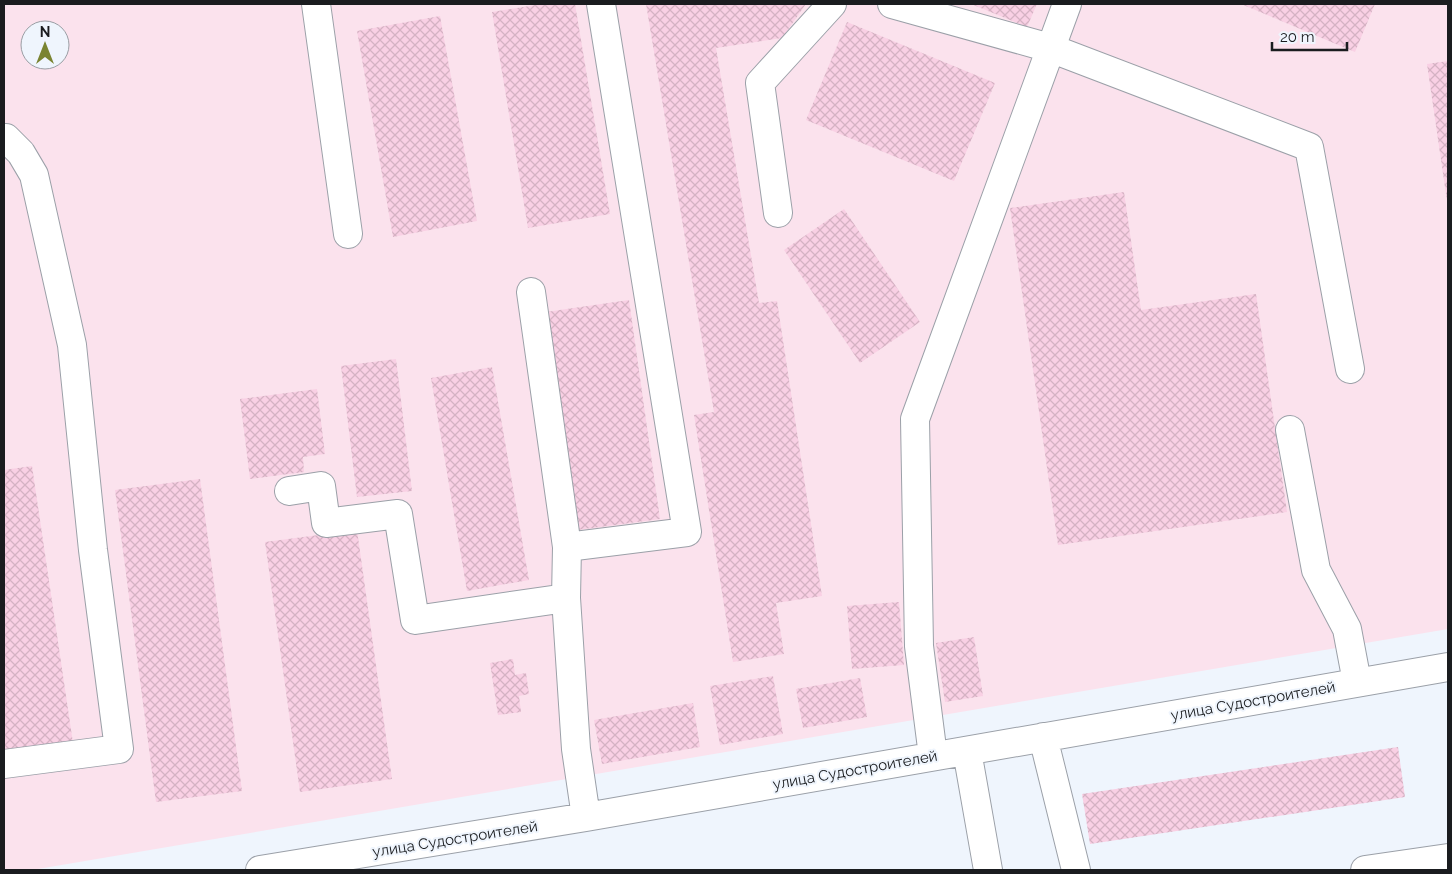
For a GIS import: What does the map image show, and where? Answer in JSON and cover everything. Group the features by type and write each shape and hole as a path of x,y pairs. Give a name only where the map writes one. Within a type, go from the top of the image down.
{"street":[{"path":"316,4 348,234"},
{"path":"568,547 687,532 601,4"},
{"path":"778,213 760,83 832,4"},
{"path":"892,4 1050,48 1310,148 1350,369"},
{"path":"933,756 919,646 915,419 1067,4"},
{"path":"4,138 21,153 34,175 72,345 93,550 119,749 4,764"},
{"path":"531,292 568,547 566,598 576,748 586,818"},
{"path":"1290,430 1316,570 1346,629 1357,682"},
{"path":"290,492 321,486 326,523 398,514 415,620 566,598"},
{"name":"улица Судостроителей","path":"260,870 378,861 586,818 1448,667"},
{"path":"1043,737 1076,870"},
{"path":"967,751 988,870"},
{"path":"1365,870 1448,858"}],"shaded area":[{"path":"4,4 1448,4 1448,629 32,870 4,870"}],"building":[{"path":"541,4 575,4 610,214 528,228 492,12"},
{"path":"646,4 806,4 782,38 716,48 759,303 777,301 822,596 776,603 784,654 733,662 694,415 714,412"},
{"path":"971,4 1037,4 1027,27"},
{"path":"1241,4 1375,4 1355,52"},
{"path":"440,16 477,221 393,237 357,31"},
{"path":"847,22 995,83 954,181 806,120"},
{"path":"1448,61 1448,201 1447,201 1427,64"},
{"path":"1124,192 1141,310 1256,294 1287,512 1058,545 1010,208"},
{"path":"844,209 920,322 860,363 784,250"},
{"path":"629,300 660,519 577,530 546,312"},
{"path":"396,359 412,491 357,497 341,366"},
{"path":"492,367 529,580 467,591 431,378"},
{"path":"317,389 325,454 303,457 304,472 250,479 240,399"},
{"path":"32,466 73,743 4,753 4,470"},
{"path":"200,479 242,791 156,802 115,490"},
{"path":"357,530 392,779 300,792 265,542"},
{"path":"899,602 904,665 852,669 847,606"},
{"path":"974,637 983,696 945,702 936,643"},
{"path":"513,659 515,675 526,673 529,694 519,696 521,712 498,715 490,663"},
{"path":"773,676 783,734 720,745 710,686"},
{"path":"860,678 867,717 803,728 796,689"},
{"path":"693,703 700,747 602,764 594,720"},
{"path":"1398,747 1405,797 1090,844 1082,794"}]}
